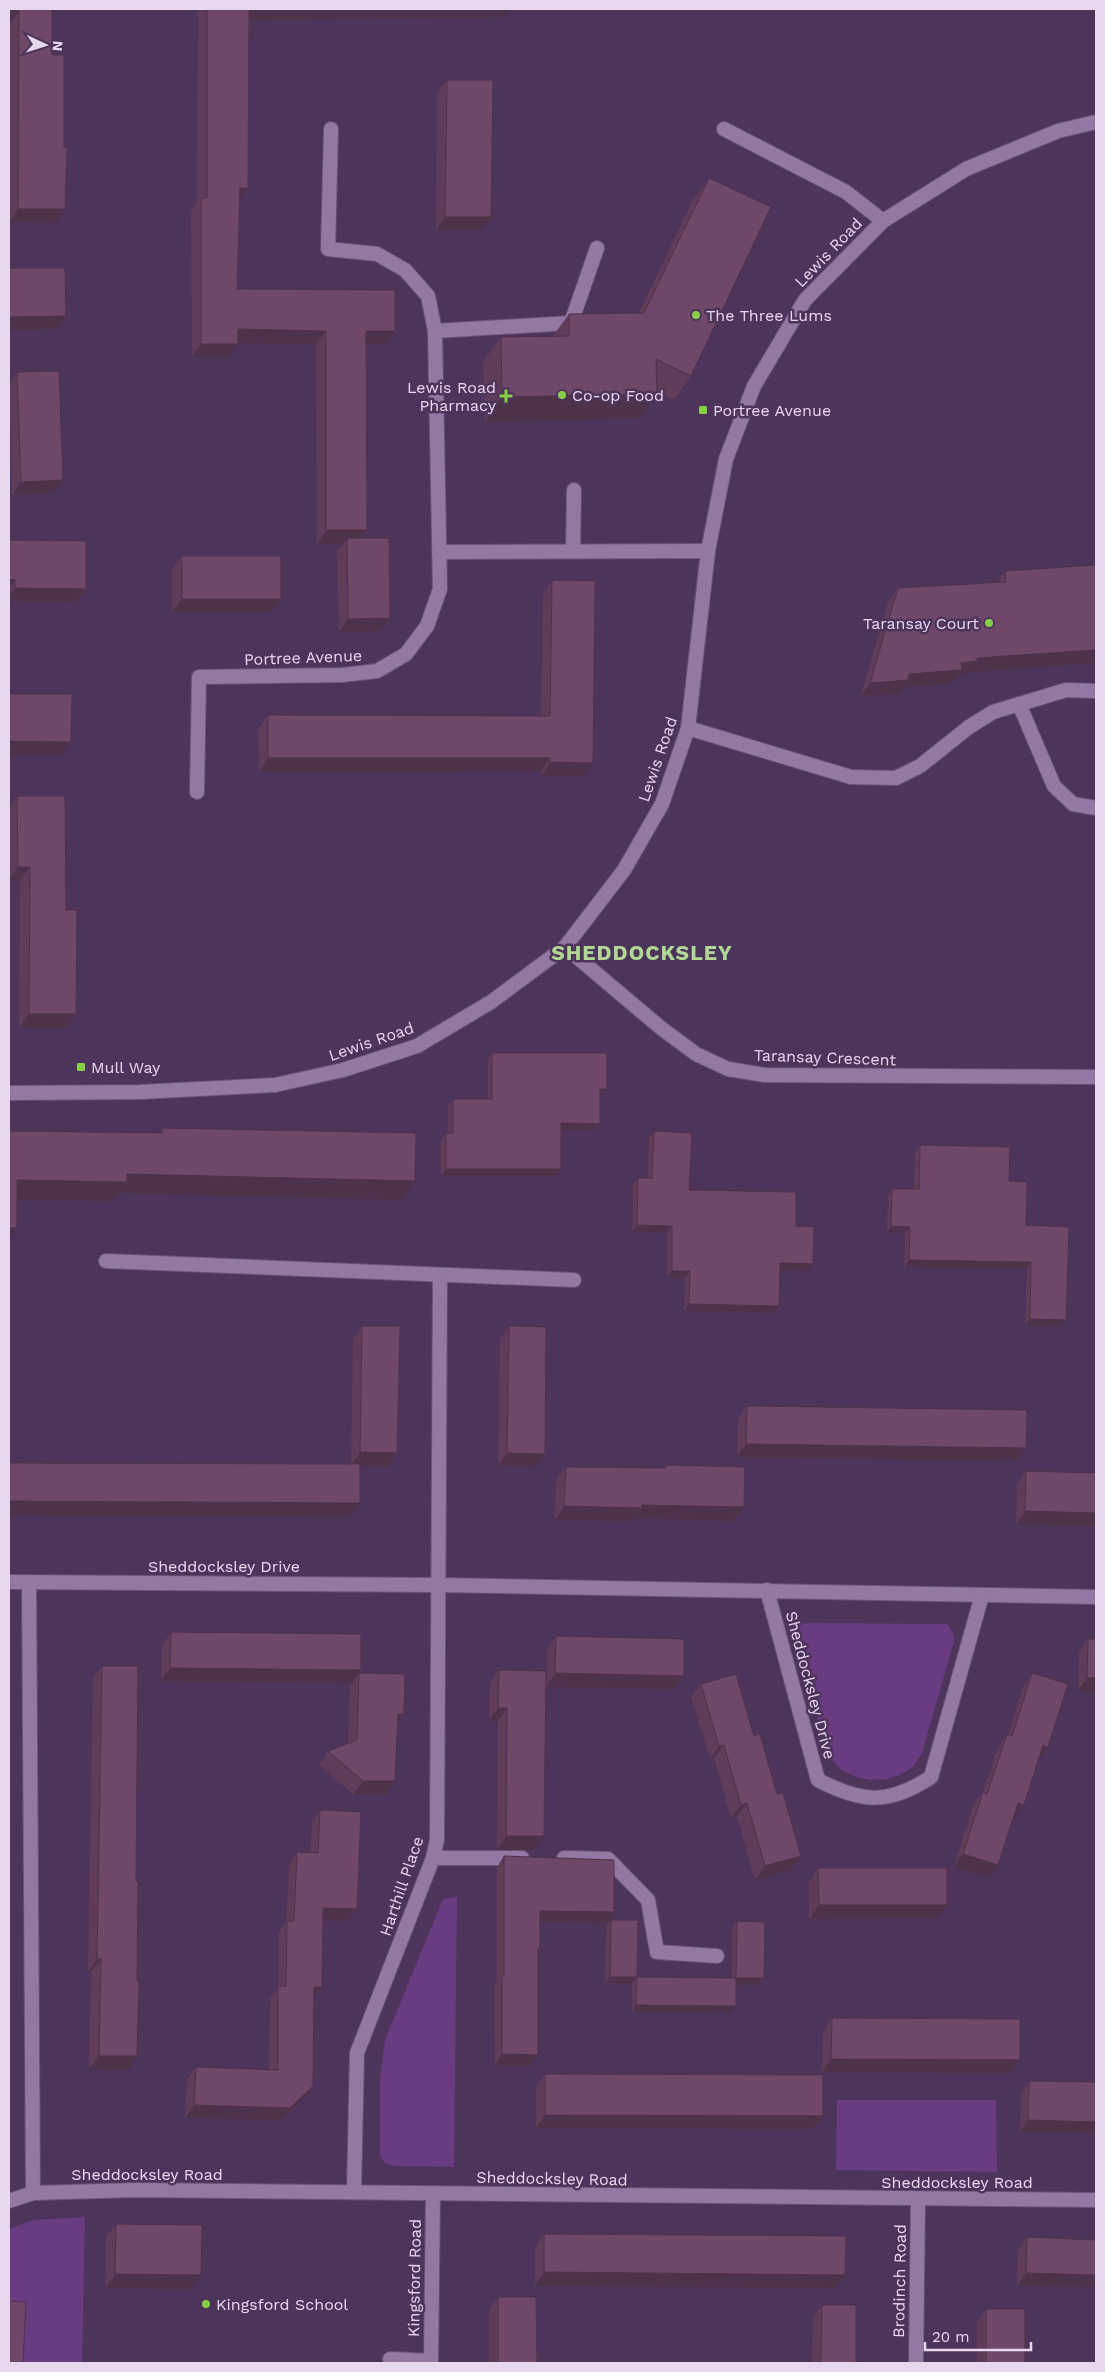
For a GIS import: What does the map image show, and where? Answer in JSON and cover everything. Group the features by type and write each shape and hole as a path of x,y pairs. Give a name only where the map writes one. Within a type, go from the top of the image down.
{"street":[{"name":"Lewis Road","path":"9,1093 140,1092 275,1085 343,1070 417,1046 490,1002 565,948 624,870 662,804 688,728 708,551 726,459 754,386 805,300 883,221 966,169 1058,131 1096,122"},
{"name":"Portree Avenue","path":"197,792 199,677 342,675 377,672 406,654 427,626 440,589 435,331 428,296 405,270 376,254 328,249 331,129"},
{"path":"724,129 846,192 883,221"},
{"path":"435,331 571,323 597,248"},
{"path":"573,552 574,490"},
{"path":"439,552 708,551"},
{"path":"688,728 851,777 896,778 920,766 969,727 993,712 1066,690 1096,691"},
{"path":"1019,704 1054,786 1073,804 1096,808"},
{"name":"Taransay Crescent","path":"565,948 661,1028 696,1054 728,1070 765,1075 1096,1077"},
{"path":"106,1261 574,1280"},
{"path":"439,1584 440,1275"},
{"name":"Sheddocksley Drive","path":"9,1582 439,1584 1096,1597"},
{"path":"29,1583 33,2193"},
{"name":"Harthill Place","path":"354,2192 357,2052 433,1858 437,1840 439,1584"},
{"name":"Sheddocksley Drive","path":"767,1590 818,1780 844,1794 878,1799 910,1791 931,1777 982,1595"},
{"path":"433,1858 608,1859 648,1900 657,1952 717,1956"},
{"name":"Sheddocksley Road","path":"9,2201 33,2193 135,2190 918,2200 1096,2200"},
{"name":"Kingsford Road","path":"431,2362 433,2194"},
{"name":"Brodinch Road","path":"916,2363 918,2200"},
{"path":"390,2359 431,2362"}],"shaded area":[{"path":"799,1623 948,1624 955,1638 922,1753 912,1768 887,1779 871,1780 856,1777 843,1771 828,1756 796,1638"},
{"path":"457,1897 454,2167 395,2166 385,2163 380,2155 380,2081 385,2040 443,1899"},
{"path":"837,2100 996,2100 997,2172 836,2170"},
{"path":"85,2217 82,2363 9,2363 9,2229 33,2220"}],"building":[{"path":"9,9 52,9 52,55 64,55 64,147 67,147 65,209 18,209 19,11"},
{"path":"207,9 249,9 248,188 240,188 237,289 395,290 395,331 366,331 367,530 326,530 326,331 238,329 238,344 201,344 201,198 207,198"},
{"path":"447,80 493,80 491,217 445,217"},
{"path":"709,178 771,207 691,376 656,359 657,394 502,397 501,337 569,336 569,314 644,313"},
{"path":"9,268 65,268 66,316 9,317"},
{"path":"59,371 63,480 21,482 17,372"},
{"path":"347,538 389,538 390,618 348,619"},
{"path":"9,540 86,541 86,589 15,588 15,580 9,579"},
{"path":"182,556 281,556 281,599 182,599"},
{"name":"Taransay Court","path":"1096,565 1096,650 977,658 977,661 961,663 962,670 909,674 908,680 870,683 898,588 1006,582 1005,571"},
{"path":"552,580 595,581 593,763 550,762 550,758 268,758 268,715 550,716"},
{"path":"9,694 72,694 71,742 9,741"},
{"path":"17,796 65,796 66,910 77,910 76,1014 29,1014 30,867 18,867"},
{"path":"492,1053 607,1053 607,1089 600,1089 600,1124 561,1123 561,1169 446,1169 446,1133 453,1133 453,1099 492,1099"},
{"path":"162,1128 416,1133 415,1181 127,1174 127,1182 17,1180 17,1228 9,1228 9,1131 162,1133"},
{"path":"654,1131 692,1133 689,1190 796,1192 796,1226 814,1227 813,1264 780,1263 779,1306 689,1304 690,1271 672,1271 672,1226 637,1225 638,1178 652,1178"},
{"path":"920,1145 1010,1147 1009,1181 1027,1182 1026,1225 1069,1227 1066,1320 1030,1319 1031,1262 909,1260 910,1227 891,1226 892,1189 919,1189"},
{"path":"362,1326 400,1326 397,1453 360,1452"},
{"path":"509,1326 546,1327 545,1454 507,1453"},
{"path":"747,1406 1027,1410 1026,1448 746,1444"},
{"path":"9,1463 360,1464 360,1503 9,1501"},
{"path":"667,1465 745,1467 744,1507 642,1505 642,1508 564,1506 566,1467 666,1468"},
{"path":"1026,1471 1096,1473 1096,1513 1025,1511"},
{"path":"171,1632 361,1634 361,1670 170,1668"},
{"path":"556,1636 684,1639 684,1676 555,1673"},
{"path":"1088,1639 1096,1639 1096,1678 1087,1678"},
{"path":"102,1666 138,1666 136,1881 138,1881 137,1981 139,1981 137,2056 99,2056 101,1959 97,1959"},
{"path":"499,1670 546,1671 544,1836 506,1836 507,1708 498,1708"},
{"path":"359,1673 405,1674 404,1714 398,1714 395,1781 363,1781 328,1751 357,1740"},
{"path":"1032,1673 1068,1684 1048,1747 1043,1745 1024,1805 1018,1803 998,1865 963,1854 983,1792 987,1794 1007,1734 1012,1736"},
{"path":"736,1674 754,1736 760,1734 777,1794 783,1793 801,1856 765,1866 747,1803 741,1805 724,1745 719,1746 701,1684"},
{"path":"320,1810 361,1812 357,1909 323,1908 322,1987 314,1987 313,2086 290,2108 194,2105 196,2067 278,2070 278,1986 286,1986 287,1921 294,1921 297,1852 318,1853"},
{"path":"504,1856 614,1860 614,1912 540,1911 538,2055 502,2054"},
{"path":"818,1868 947,1868 947,1905 819,1905"},
{"path":"611,1920 638,1920 637,1977 610,1977"},
{"path":"737,1921 765,1922 764,1978 736,1978"},
{"path":"637,1977 736,1978 736,2006 636,2005"},
{"path":"832,2018 1020,2019 1020,2060 831,2059"},
{"path":"545,2074 823,2075 823,2116 545,2115"},
{"path":"1029,2081 1096,2082 1096,2122 1028,2120"},
{"path":"116,2224 202,2225 201,2275 115,2274"},
{"path":"544,2234 846,2236 845,2275 544,2272"},
{"path":"1027,2237 1096,2240 1096,2275 1026,2273"},
{"path":"498,2297 536,2297 537,2363 498,2363"},
{"path":"9,2301 26,2302 23,2363 9,2363"},
{"path":"822,2305 856,2305 856,2363 821,2363"},
{"path":"986,2309 1025,2309 1025,2363 986,2363"}],"place":[{"name":"The Three Lums","path":"696,315"},
{"name":"Co-op Food","path":"562,395"},
{"name":"Lewis Road Pharmacy","path":"506,396"},
{"name":"Portree Avenue","path":"703,410"},
{"name":"Taransay Court","path":"989,623"},
{"name":"Mull Way","path":"81,1067"},
{"name":"Kingsford School","path":"206,2304"}],"district":[{"name":"SHEDDOCKSLEY","path":"642,953"}]}
